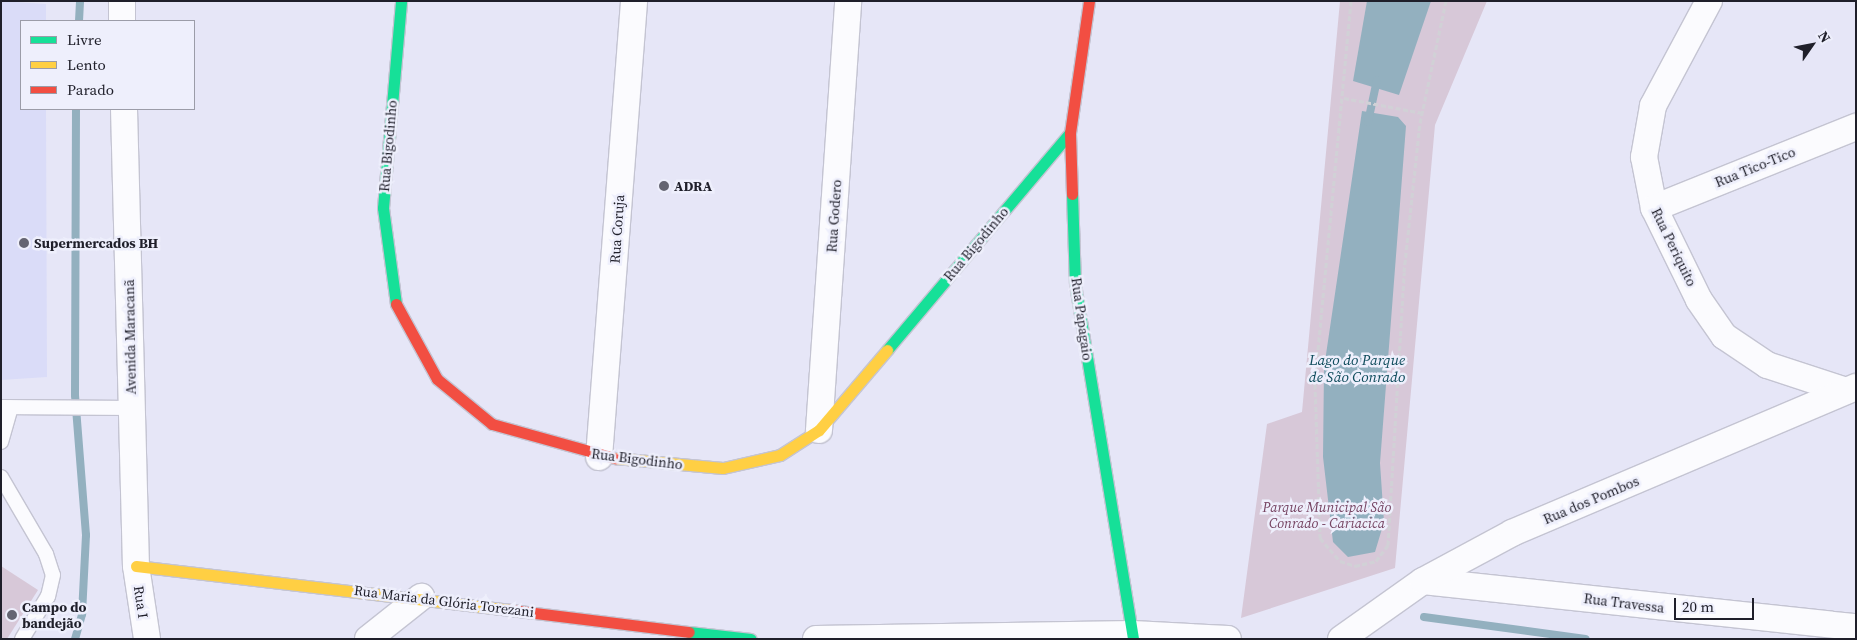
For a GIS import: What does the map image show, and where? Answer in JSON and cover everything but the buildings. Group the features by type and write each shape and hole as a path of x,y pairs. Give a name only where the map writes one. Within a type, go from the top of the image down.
{"street":[{"path":"122,1 122,20"},
{"name":"Rua Bigodinho","path":"401,1 383,208 396,302 437,379 492,424 599,457 723,468 780,455 820,430 1070,132"},
{"name":"Rua Coruja","path":"599,457 634,1"},
{"name":"Rua Godero","path":"820,430 848,1"},
{"name":"Rua Papagaio","path":"1089,1 1070,132 1075,284 1133,636"},
{"name":"Rua Periquito","path":"1709,1 1653,106 1644,157 1654,208 1700,300 1724,336 1767,365 1851,389"},
{"name":"Avenida Maracanã","path":"124,110 136,566"},
{"name":"Rua Tico-Tico","path":"1654,208 1856,127"},
{"name":"Rua dos Pombos","path":"1341,639 1423,581 1512,533 1851,389"},
{"name":"Rua Maria da Glória Torezani","path":"136,566 421,597 751,639"},
{"name":"Rua I","path":"136,566 147,639"},
{"name":"Rua Travessa","path":"1423,581 1856,628"},
{"path":"368,639 421,597"},
{"path":"816,639 1133,636 1228,639"}],"lane":[{"path":"1,442 6,407 53,411 132,408"},
{"path":"1,477 46,554 53,574 48,596 22,639"}],"path":[{"path":"1351,1 1344,98 1315,384 1320,538 1340,561 1355,566 1376,561 1388,545 1392,519 1389,466 1396,359 1423,113 1446,1"},
{"path":"1344,98 1423,113"}],"shaded area":[{"name":"Supermercados BH","path":"1,1 46,4 46,20 20,20 20,110 46,110 47,377 1,380"}],"green space":[{"name":"Parque Municipal São Conrado - Cariacica","path":"1340,1 1487,1 1435,125 1395,568 1241,618 1267,424 1302,412"},
{"name":"Campo do bandejão","path":"1,566 38,590 7,639 1,639"}],"water":[{"path":"1367,1 1431,1 1399,95 1353,81"},
{"name":"Lago do Parque de São Conrado","path":"1362,111 1398,117 1406,126 1380,463 1384,522 1375,552 1348,557 1333,542 1323,457 1324,368"}],"waterway":[{"path":"79,20 80,1"},
{"path":"1368,122 1377,80"},
{"path":"75,639 82,614 86,535 75,395 76,110"},
{"path":"1424,617 1586,639"}],"traffic: fast":[{"path":"396,304 383,208 401,1"},
{"path":"887,350 1070,133"},
{"path":"1072,194 1075,284 1133,639"},
{"path":"689,632 751,639"}],"traffic: slow":[{"path":"615,458 723,468 780,455 819,430 887,350"},
{"path":"136,566 510,610"}],"traffic: jam":[{"path":"1072,194 1070,133 1089,1"},
{"path":"396,304 437,379 492,424 615,458"},
{"path":"510,610 689,632"}],"place":[{"name":"ADRA","path":"664,186"},
{"name":"Supermercados BH","path":"24,243"},
{"name":"Campo do bandejão","path":"12,615"}]}
